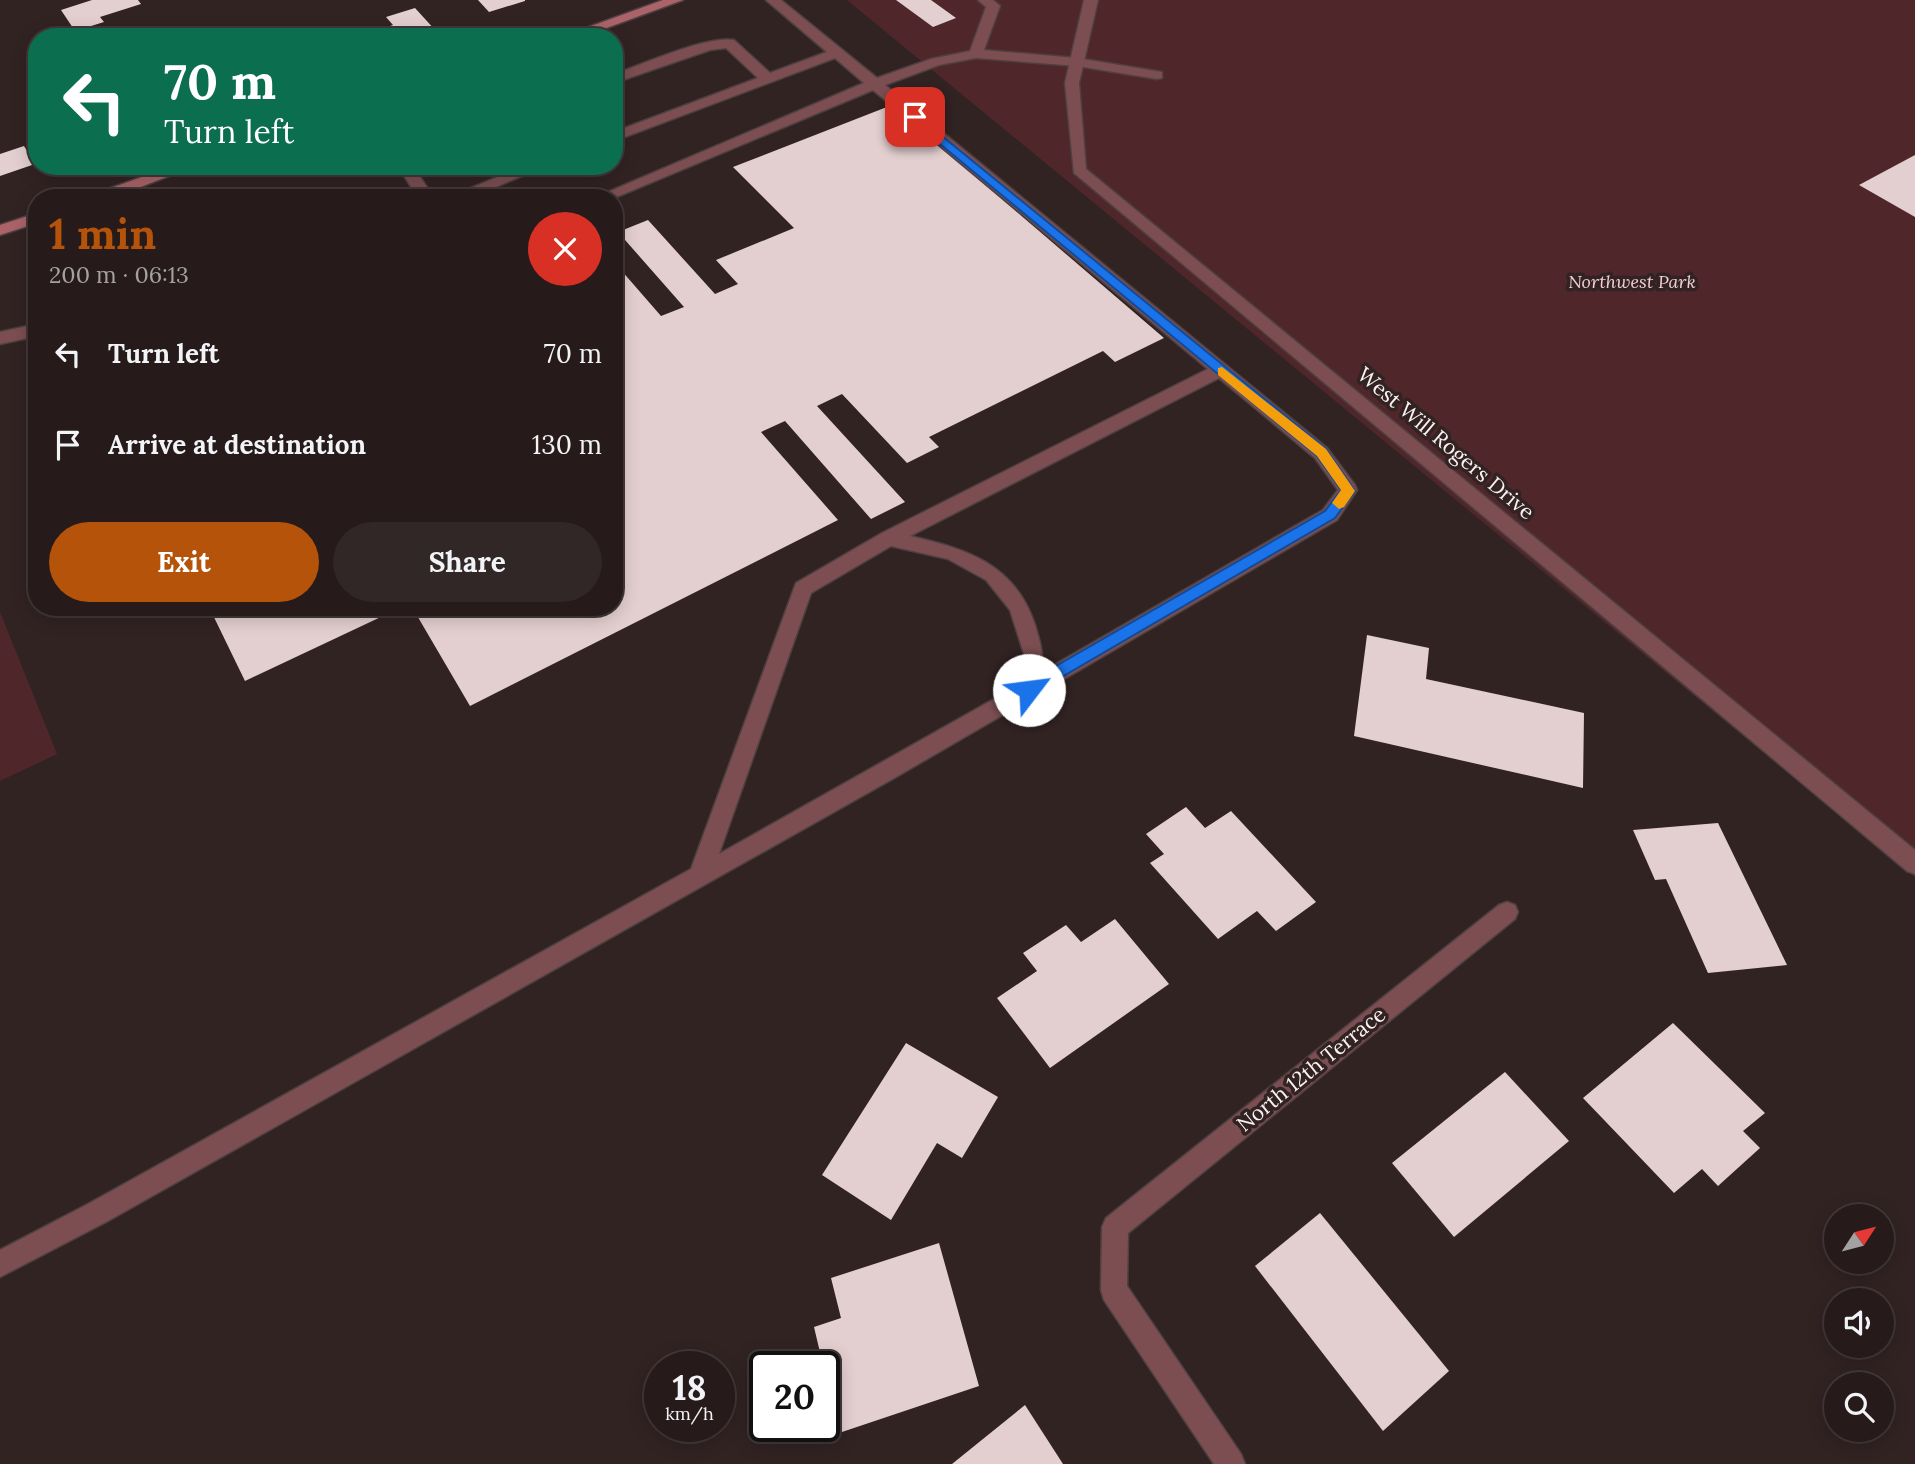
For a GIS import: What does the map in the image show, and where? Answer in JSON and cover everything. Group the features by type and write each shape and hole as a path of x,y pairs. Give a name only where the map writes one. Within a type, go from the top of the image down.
{"main road":[{"path":"594,28 676,0"},
{"path":"122,189 162,175"},
{"path":"0,230 28,221"}],"street":[{"path":"0,1264 110,1206 1029,690 1330,515 1348,491 1321,453 773,0"},
{"path":"976,54 993,6 985,0"},
{"name":"West Will Rogers Drive","path":"1091,0 1072,83 1079,170 1915,864"},
{"path":"623,76 708,46 729,43 768,79"},
{"path":"623,134 837,53"},
{"path":"623,189 874,84 936,62 976,54 1077,62 1157,75"},
{"path":"478,189 515,175"},
{"path":"0,338 28,332"},
{"path":"700,876 803,588 889,538 1220,370"},
{"path":"889,538 953,553 993,575 1019,607 1034,654 1029,690"},
{"name":"North 12th Terrace","path":"1231,1464 1114,1290 1115,1227 1507,912"}],"green space":[{"name":"Northwest Park","path":"847,0 1915,0 1915,877"},
{"path":"0,612 57,754 0,781"}],"building":[{"path":"92,0 138,0 141,4 100,17 104,22 85,28 73,28 61,10"},
{"path":"478,0 525,0 525,1 489,12"},
{"path":"896,0 931,0 956,18 933,27"},
{"path":"415,8 433,28 384,28 393,25 386,17"},
{"path":"892,105 1164,338 1115,362 1103,351 929,437 939,447 907,463 842,394 817,406 905,502 871,519 785,421 761,432 838,520 470,706 417,616 623,616 623,272 661,316 684,307 623,238 623,230 648,220 715,294 738,284 716,260 794,228 733,167"},
{"path":"24,146 28,153 28,166 0,176 0,154"},
{"path":"1915,155 1915,217 1859,185"},
{"path":"213,616 383,616 245,681"},
{"path":"1367,635 1429,648 1426,679 1584,713 1583,788 1354,736"},
{"path":"1186,807 1205,828 1231,811 1316,902 1276,931 1257,911 1218,939 1150,863 1164,854 1146,834"},
{"path":"1718,823 1787,965 1708,973 1666,879 1655,880 1633,830"},
{"path":"1115,919 1169,984 1050,1068 997,998 1037,971 1023,953 1066,925 1081,942"},
{"path":"1673,1023 1765,1113 1743,1131 1760,1148 1718,1186 1702,1169 1674,1193 1583,1098"},
{"path":"906,1043 998,1097 962,1158 937,1143 891,1220 822,1175"},
{"path":"1505,1072 1569,1141 1454,1237 1392,1163"},
{"path":"1320,1213 1449,1371 1383,1431 1255,1266"},
{"path":"939,1243 979,1386 840,1433 840,1351 820,1351 814,1327 841,1318 831,1278"},
{"path":"1025,1405 1063,1464 952,1464"}],"slow traffic":[{"path":"1222,371 1321,453 1348,491 1339,503"}],"route":[{"path":"915,117 1321,453 1348,491 1330,515 1029,690"}]}
